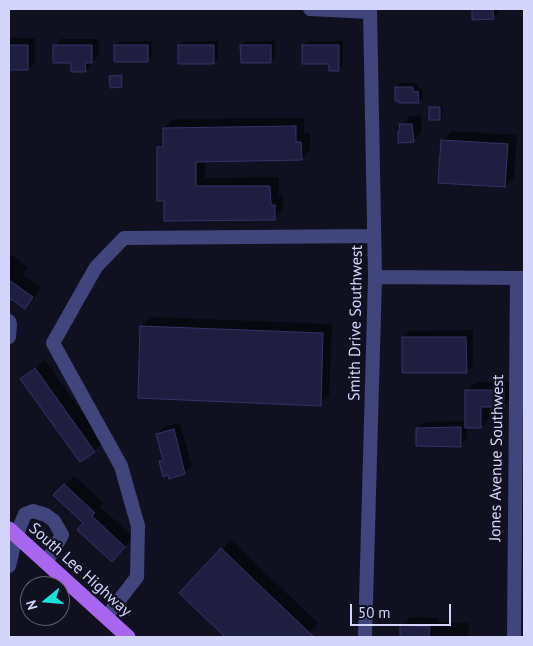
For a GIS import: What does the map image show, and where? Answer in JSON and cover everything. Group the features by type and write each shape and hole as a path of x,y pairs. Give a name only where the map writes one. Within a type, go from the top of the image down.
{"main road":[{"name":"South Lee Highway","path":"13,533 128,637"}],"street":[{"path":"310,9 370,10"},
{"name":"Smith Drive Southwest","path":"365,637 375,277 370,10"},
{"path":"106,617 137,577 138,526 121,466 53,343 96,267 124,238 374,236"},
{"path":"375,277 521,278"},
{"name":"Jones Avenue Southwest","path":"514,637 519,586 521,278"},
{"path":"9,321 9,337"},
{"path":"9,566 13,533 25,514 33,511 46,515 54,521 62,535 46,563"}],"building":[{"path":"472,9 493,9 494,19 472,20"},
{"path":"9,45 28,45 28,70 9,70"},
{"path":"53,45 92,45 92,63 85,63 86,72 71,72 71,63 53,63"},
{"path":"114,45 148,45 148,62 114,62"},
{"path":"178,45 214,45 214,64 178,64"},
{"path":"240,45 271,45 271,63 241,63"},
{"path":"302,45 339,45 339,71 329,71 329,64 302,64"},
{"path":"122,75 122,87 110,88 109,76"},
{"path":"395,87 413,87 413,92 418,91 419,103 399,103 399,101 395,101"},
{"path":"429,107 440,107 440,120 429,120"},
{"path":"399,124 412,124 414,142 398,143"},
{"path":"296,126 296,142 301,142 302,160 196,162 196,186 270,186 271,205 275,205 275,220 164,221 164,201 157,201 157,147 163,147 163,128"},
{"path":"441,140 508,144 505,187 438,183"},
{"path":"9,280 33,297 25,309 9,298"},
{"path":"140,326 323,333 321,406 138,398"},
{"path":"402,337 466,337 467,373 402,373"},
{"path":"35,368 95,452 80,462 20,379"},
{"path":"465,390 504,390 504,407 481,407 481,428 465,428"},
{"path":"461,427 461,447 416,446 416,428"},
{"path":"174,429 185,474 169,479 168,475 163,477 159,461 163,460 156,434"},
{"path":"64,484 95,513 92,516 125,547 112,562 77,530 83,523 53,495"},
{"path":"221,548 314,637 225,637 179,593"},
{"path":"400,625 430,627 429,637 400,637"}]}
